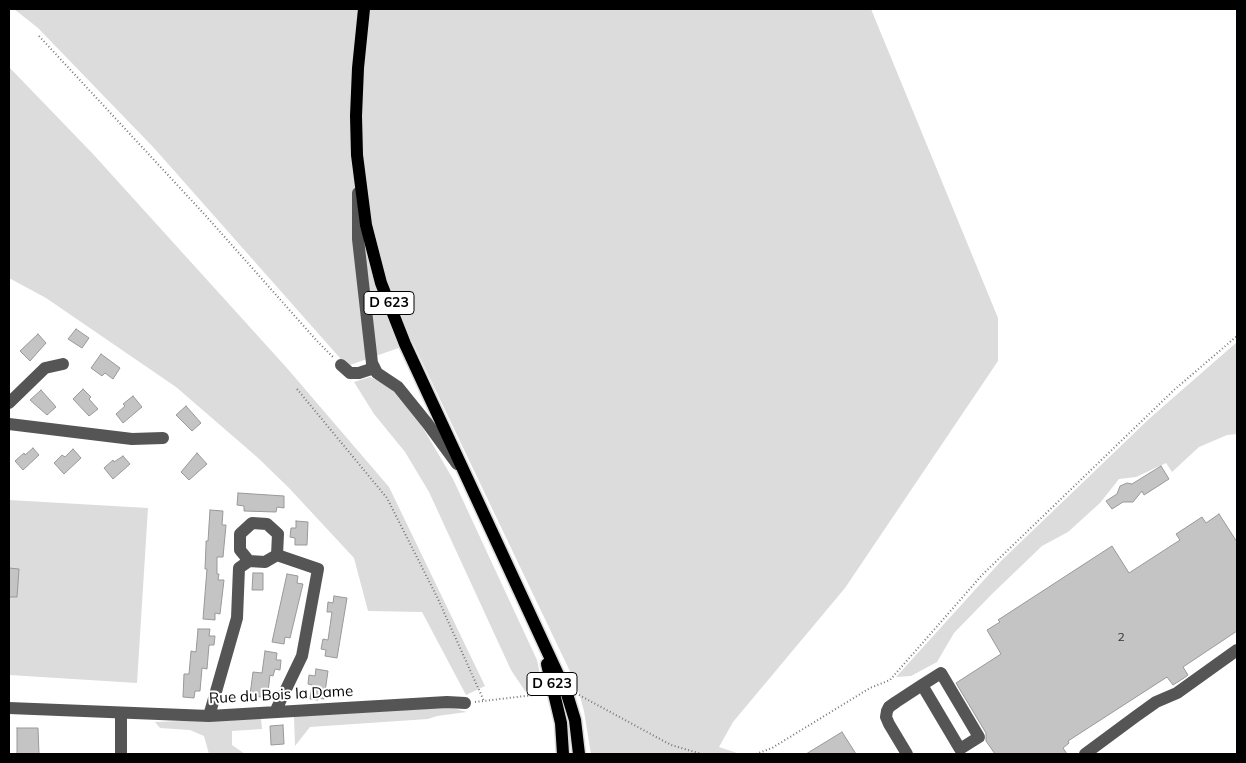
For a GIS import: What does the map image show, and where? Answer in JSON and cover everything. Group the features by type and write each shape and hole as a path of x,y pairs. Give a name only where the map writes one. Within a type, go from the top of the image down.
{"main road":[{"name":"D 623","path":"364,9 357,87 357,155 366,225 381,283 405,344 531,616 561,694 575,720 579,754"},
{"name":"D 623","path":"561,694 563,754"}],"street":[{"path":"357,155 358,239 372,364 377,373 398,387 466,477"},
{"path":"9,403 45,368 63,364"},
{"path":"341,365 350,373 359,373 374,368"},
{"path":"9,424 132,439 163,438"},
{"path":"249,561 240,550 240,534 252,523 267,524 278,534 277,556"},
{"path":"210,716 237,618 239,568 249,561 264,562 277,556 318,569 302,656 275,712"},
{"path":"1085,754 1135,716 1156,702 1184,688 1237,650"},
{"path":"907,754 889,724 886,717 887,711 889,707 941,673 979,737 960,748 922,686"},
{"name":"Rue du Bois la Dame","path":"9,708 210,716 447,702 465,703"},
{"path":"121,713 121,754"}],"path":[{"path":"39,36 341,365"},
{"path":"756,754 772,748 870,688 890,680 982,575 1167,396 1237,336"},
{"path":"297,389 387,498 438,599 484,701"},
{"path":"465,703 561,694 580,695 671,745 702,754"}],"shaded area":[{"path":"14,9 871,9 998,318 998,361 845,588 733,722 719,747 740,754 591,754 584,711 577,686 413,343 347,366 154,148 38,28"},
{"path":"9,67 93,154 286,367 389,487 485,686 466,695 422,612 368,611 354,558 289,488 257,457 176,387 46,298 9,278"},
{"path":"1237,342 1237,434 1227,435 1199,447 1172,472 1166,463 1136,477 1119,479 1100,503 1068,532 1042,546 992,594 954,633 937,662 911,676 896,677 1002,560 1150,418"},
{"path":"370,377 389,386 420,423 453,479 537,660 542,684 525,691 511,670 429,492 405,452 374,414 354,382"},
{"path":"9,500 148,508 137,683 9,675"},
{"path":"445,706 467,712 428,719 310,727 295,746 294,716"},
{"path":"261,718 262,729 232,731 232,745 245,754 209,754 204,736 190,730 160,728 155,722"}],"building":[{"path":"76,329 89,338 82,348 68,339"},
{"path":"38,334 46,343 30,361 20,351"},
{"path":"101,354 120,368 113,379 105,373 102,376 91,368"},
{"path":"83,389 91,397 89,399 98,409 89,416 73,399"},
{"path":"41,390 56,407 47,415 30,400"},
{"path":"133,396 142,407 123,423 116,414 125,406 123,404"},
{"path":"186,406 201,423 192,431 176,415"},
{"path":"33,448 39,455 23,470 15,461"},
{"path":"73,449 81,458 64,474 54,463 62,455 65,457"},
{"path":"197,453 207,464 189,480 181,472"},
{"path":"123,456 130,464 113,479 104,468 113,460 114,462"},
{"path":"1161,466 1169,479 1144,495 1142,491 1133,502 1123,502 1112,509 1106,501 1117,494 1120,486 1127,483 1132,484"},
{"path":"238,493 284,496 284,508 277,507 276,512 244,511 244,506 237,505"},
{"path":"210,510 223,511 222,525 226,525 223,557 217,557 218,580 224,580 220,614 215,613 215,620 203,619 207,569 205,569 206,541 208,541"},
{"path":"1219,514 1237,542 1237,631 1183,667 1188,675 1184,678 1173,685 1167,677 1068,741 1069,743 1063,748 1067,754 995,754 986,741 986,733 956,683 1001,654 987,630 1000,622 998,620 1112,546 1129,573 1180,540 1176,534 1202,517 1206,523"},
{"path":"296,521 308,522 307,545 295,545 295,538 290,537 291,528 296,528"},
{"path":"9,568 19,569 17,597 9,597"},
{"path":"253,573 263,573 263,590 252,590"},
{"path":"287,574 298,576 297,583 303,584 290,638 285,637 284,644 272,642"},
{"path":"334,596 347,598 337,658 325,656 326,650 321,649 323,639 328,640 332,612 327,612 328,602 333,603"},
{"path":"198,629 210,629 209,636 215,636 214,645 209,645 207,669 202,668 200,691 195,691 194,698 183,697 184,674 189,674 191,651 196,652"},
{"path":"265,651 277,653 276,660 281,660 280,670 275,669 273,676 270,675 268,692 262,691 261,697 250,695 253,672 262,673"},
{"path":"316,669 328,671 324,699 318,698 318,700 310,699 312,685 308,684 309,675 315,676"},
{"path":"283,725 284,744 271,745 270,726"},
{"path":"17,728 38,728 39,754 17,754"},
{"path":"842,732 856,754 806,754"}]}
